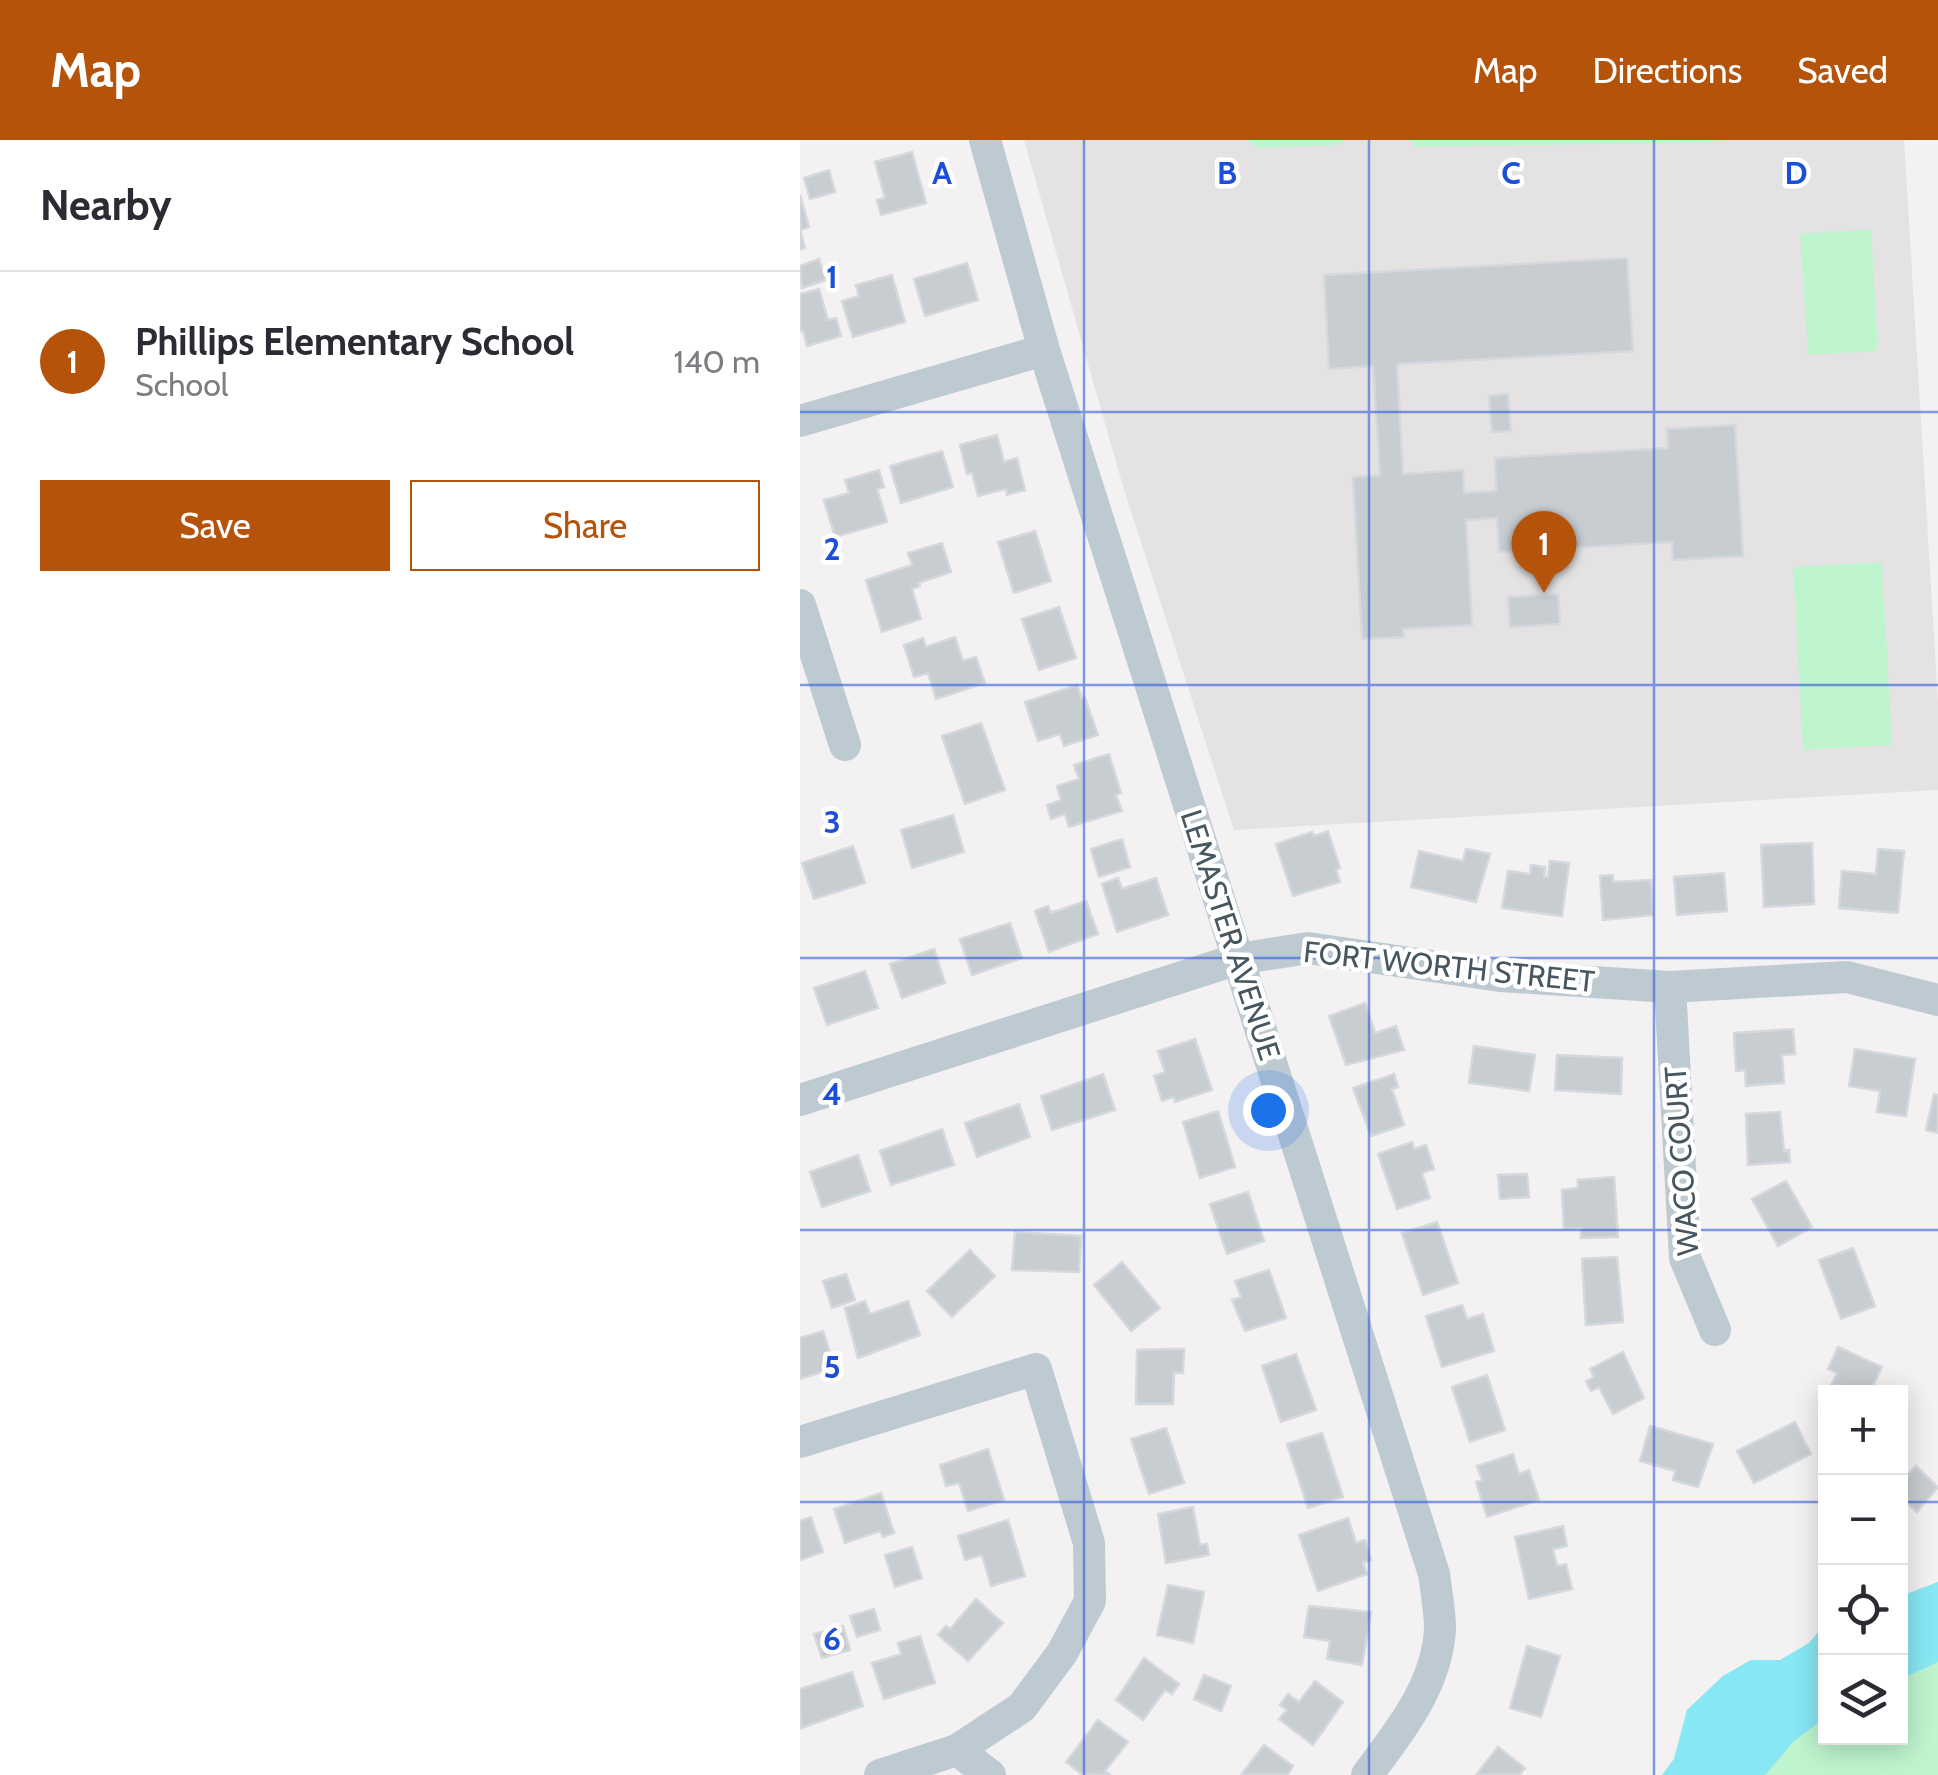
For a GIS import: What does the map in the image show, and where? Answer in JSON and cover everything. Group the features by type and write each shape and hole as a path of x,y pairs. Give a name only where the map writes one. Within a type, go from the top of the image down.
{"street":[{"name":"LEMASTER AVENUE","path":"985,140 1044,350 1434,1574 1440,1629 1428,1680 1407,1720 1367,1775"},
{"path":"800,420 1044,350"},
{"path":"800,605 845,745"},
{"name":"FORT WORTH STREET","path":"800,1100 1238,959 1308,948 1500,976 1670,987 1847,977 1938,1000"},
{"name":"WACO COURT","path":"1670,987 1685,1258 1716,1330"},
{"path":"800,1442 1036,1369 1089,1543 1090,1601 1062,1653 1022,1707 956,1750 880,1775"},
{"path":"956,1750 990,1775"}],"shaded area":[{"path":"1024,140 1904,140 1938,702 1938,790 1234,830 1122,483"}],"green space":[{"path":"1249,140 1345,140 1338,145 1256,148"},
{"path":"1413,140 1726,140 1726,142 1413,147"},
{"path":"1871,229 1878,351 1808,355 1800,234"},
{"path":"1882,562 1892,745 1803,750 1793,567"},
{"path":"1938,1582 1938,1775 1662,1775 1674,1759 1687,1710 1723,1676 1751,1660 1780,1660 1809,1643 1818,1632 1818,1745 1908,1745 1908,1593"}],"water":[{"path":"1938,1582 1938,1662 1908,1676 1908,1655 1908,1593"},
{"path":"1818,1632 1818,1723 1794,1741 1765,1775 1662,1775 1674,1759 1687,1710 1723,1676 1751,1660 1780,1660 1809,1643"}],"building":[{"path":"912,152 926,203 881,215 877,200 885,198 875,162"},
{"path":"829,170 835,192 810,199 804,178"},
{"path":"800,195 809,227 800,230"},
{"path":"1627,258 1633,351 1397,364 1403,474 1463,470 1464,493 1496,491 1495,458 1668,448 1667,429 1735,425 1743,556 1673,560 1672,542 1499,552 1497,518 1466,520 1472,625 1403,629 1404,637 1362,639 1353,477 1380,475 1373,366 1329,369 1324,275"},
{"path":"819,259 826,280 802,288 800,266"},
{"path":"967,263 978,300 925,316 914,279"},
{"path":"892,275 905,322 853,337 842,301 859,296 856,285"},
{"path":"819,289 828,320 836,318 841,336 807,346 803,330 800,331 800,294"},
{"path":"1508,394 1511,431 1492,432 1489,396"},
{"path":"997,435 1004,462 1017,458 1025,490 1007,495 1006,489 978,496 972,473 967,474 960,445"},
{"path":"942,451 953,487 901,503 890,466"},
{"path":"879,470 884,487 877,489 887,522 835,537 824,500 849,493 845,480"},
{"path":"1035,531 1051,581 1014,593 998,542"},
{"path":"942,543 951,572 918,583 920,586 912,589 921,619 882,632 866,580 912,565 908,553"},
{"path":"1558,594 1560,624 1510,627 1508,597"},
{"path":"1059,607 1076,658 1039,670 1022,619"},
{"path":"955,637 963,661 976,657 985,683 936,699 928,673 914,677 904,645 923,638 926,647"},
{"path":"1077,685 1098,735 1064,746 1060,734 1038,741 1025,702"},
{"path":"981,723 1005,790 965,804 942,736"},
{"path":"1109,754 1121,793 1116,795 1122,811 1069,827 1065,814 1051,819 1047,805 1061,800 1057,786 1079,779 1074,765"},
{"path":"953,815 964,852 912,868 901,830"},
{"path":"1328,831 1340,868 1336,869 1340,882 1293,896 1276,844"},
{"path":"1122,839 1130,867 1099,877 1091,849"},
{"path":"1812,843 1814,904 1764,907 1761,845"},
{"path":"853,846 865,883 814,899 802,863"},
{"path":"1466,849 1490,854 1476,902 1411,887 1419,851 1463,861"},
{"path":"1878,849 1904,851 1898,913 1839,908 1842,871 1876,874"},
{"path":"1550,861 1569,863 1562,916 1502,908 1508,871 1530,874 1531,865 1545,867 1544,876 1548,877"},
{"path":"1724,873 1727,911 1677,915 1674,877"},
{"path":"1613,875 1613,882 1651,880 1653,915 1603,920 1600,876"},
{"path":"1118,878 1122,889 1156,878 1168,915 1117,932 1102,884"},
{"path":"1086,901 1098,934 1049,952 1035,911 1048,906 1051,913"},
{"path":"1010,923 1022,958 972,975 960,939"},
{"path":"934,949 945,983 902,998 890,964"},
{"path":"865,971 878,1008 827,1025 814,988"},
{"path":"1365,1003 1375,1033 1396,1026 1404,1050 1346,1065 1329,1016"},
{"path":"1793,1029 1795,1054 1782,1055 1784,1083 1746,1086 1745,1070 1736,1071 1734,1033"},
{"path":"1195,1039 1212,1090 1175,1102 1174,1097 1162,1101 1154,1076 1165,1072 1158,1051"},
{"path":"1474,1046 1535,1055 1529,1091 1469,1083"},
{"path":"1855,1049 1915,1059 1906,1116 1877,1112 1880,1091 1849,1086"},
{"path":"1557,1055 1622,1058 1621,1094 1555,1090"},
{"path":"1103,1074 1115,1110 1052,1130 1041,1096"},
{"path":"1394,1074 1398,1087 1392,1089 1404,1125 1371,1136 1353,1088"},
{"path":"1934,1094 1938,1095 1938,1133 1926,1130"},
{"path":"1019,1104 1030,1137 977,1157 965,1123"},
{"path":"1218,1111 1235,1167 1200,1178 1183,1122"},
{"path":"1780,1112 1784,1151 1789,1150 1790,1162 1748,1165 1746,1114"},
{"path":"942,1129 954,1165 891,1185 880,1151"},
{"path":"1412,1142 1414,1149 1426,1145 1434,1169 1422,1173 1430,1198 1397,1209 1378,1154"},
{"path":"858,1155 870,1191 822,1207 810,1172"},
{"path":"1527,1174 1529,1197 1500,1199 1498,1175"},
{"path":"1614,1177 1618,1237 1581,1238 1581,1228 1564,1229 1562,1190 1578,1188 1578,1180"},
{"path":"1786,1181 1812,1227 1778,1246 1752,1199"},
{"path":"1248,1192 1264,1241 1227,1254 1210,1204"},
{"path":"1437,1222 1458,1283 1423,1295 1402,1233"},
{"path":"1015,1232 1081,1236 1079,1272 1012,1270"},
{"path":"1853,1248 1875,1306 1841,1319 1819,1260"},
{"path":"970,1250 995,1276 952,1317 927,1291"},
{"path":"1617,1257 1623,1322 1586,1325 1582,1259"},
{"path":"1122,1262 1160,1308 1131,1331 1094,1285"},
{"path":"1269,1270 1286,1318 1245,1331 1232,1300 1241,1297 1235,1281"},
{"path":"846,1274 855,1300 832,1308 823,1281"},
{"path":"865,1301 870,1314 908,1301 920,1335 858,1358 845,1308"},
{"path":"1462,1305 1467,1319 1483,1314 1494,1351 1442,1367 1426,1316"},
{"path":"823,1331 835,1368 800,1379 800,1338"},
{"path":"1838,1347 1882,1367 1873,1385 1831,1385 1837,1373 1828,1369"},
{"path":"1184,1349 1183,1373 1174,1373 1173,1404 1136,1404 1137,1350"},
{"path":"1623,1352 1644,1398 1613,1414 1599,1387 1591,1391 1586,1381 1594,1377 1590,1369"},
{"path":"1296,1354 1316,1410 1281,1422 1262,1366"},
{"path":"1487,1375 1505,1430 1470,1442 1452,1387"},
{"path":"1795,1422 1811,1454 1754,1483 1737,1451"},
{"path":"1650,1426 1713,1444 1698,1487 1673,1480 1675,1471 1640,1461"},
{"path":"1166,1428 1184,1483 1149,1494 1131,1439"},
{"path":"1322,1433 1343,1497 1308,1508 1287,1444"},
{"path":"988,1449 1004,1500 968,1511 959,1483 946,1486 940,1465"},
{"path":"1513,1454 1519,1474 1529,1470 1539,1500 1487,1517 1476,1482 1482,1480 1477,1466"},
{"path":"1916,1466 1938,1487 1917,1512 1908,1504 1908,1474"},
{"path":"881,1493 894,1533 883,1537 880,1531 845,1543 834,1509"},
{"path":"1193,1507 1200,1545 1207,1544 1209,1555 1166,1563 1158,1514"},
{"path":"811,1517 823,1552 800,1560 800,1521"},
{"path":"1348,1518 1356,1543 1365,1540 1371,1560 1363,1563 1367,1574 1318,1591 1299,1535"},
{"path":"1008,1520 1025,1576 991,1586 982,1555 965,1560 958,1536"},
{"path":"1563,1526 1567,1546 1553,1549 1557,1566 1566,1564 1572,1589 1529,1599 1515,1537"},
{"path":"912,1547 922,1578 895,1587 885,1555"},
{"path":"1168,1585 1204,1592 1193,1643 1157,1635"},
{"path":"976,1599 1003,1623 968,1661 938,1635 946,1626 950,1629"},
{"path":"1309,1606 1371,1612 1362,1665 1327,1659 1330,1641 1304,1637"},
{"path":"874,1609 880,1630 857,1637 850,1616"},
{"path":"843,1626 850,1650 822,1658 814,1634"},
{"path":"920,1636 935,1683 884,1699 872,1663 901,1654 898,1643"},
{"path":"1527,1646 1560,1656 1541,1717 1510,1708"},
{"path":"1144,1658 1179,1684 1172,1694 1165,1690 1143,1720 1116,1700"},
{"path":"852,1672 863,1706 801,1728 800,1689"},
{"path":"1204,1675 1231,1686 1221,1711 1194,1699"},
{"path":"1315,1681 1343,1702 1313,1745 1279,1719 1287,1710 1280,1705 1288,1694 1299,1702"},
{"path":"1098,1720 1128,1742 1105,1771 1111,1775 1083,1775 1066,1762"},
{"path":"1264,1745 1293,1766 1287,1775 1241,1775"},
{"path":"1498,1747 1525,1768 1519,1775 1476,1775"}],"place":[{"name":"Phillips Elementary School","path":"1544,593"}]}
